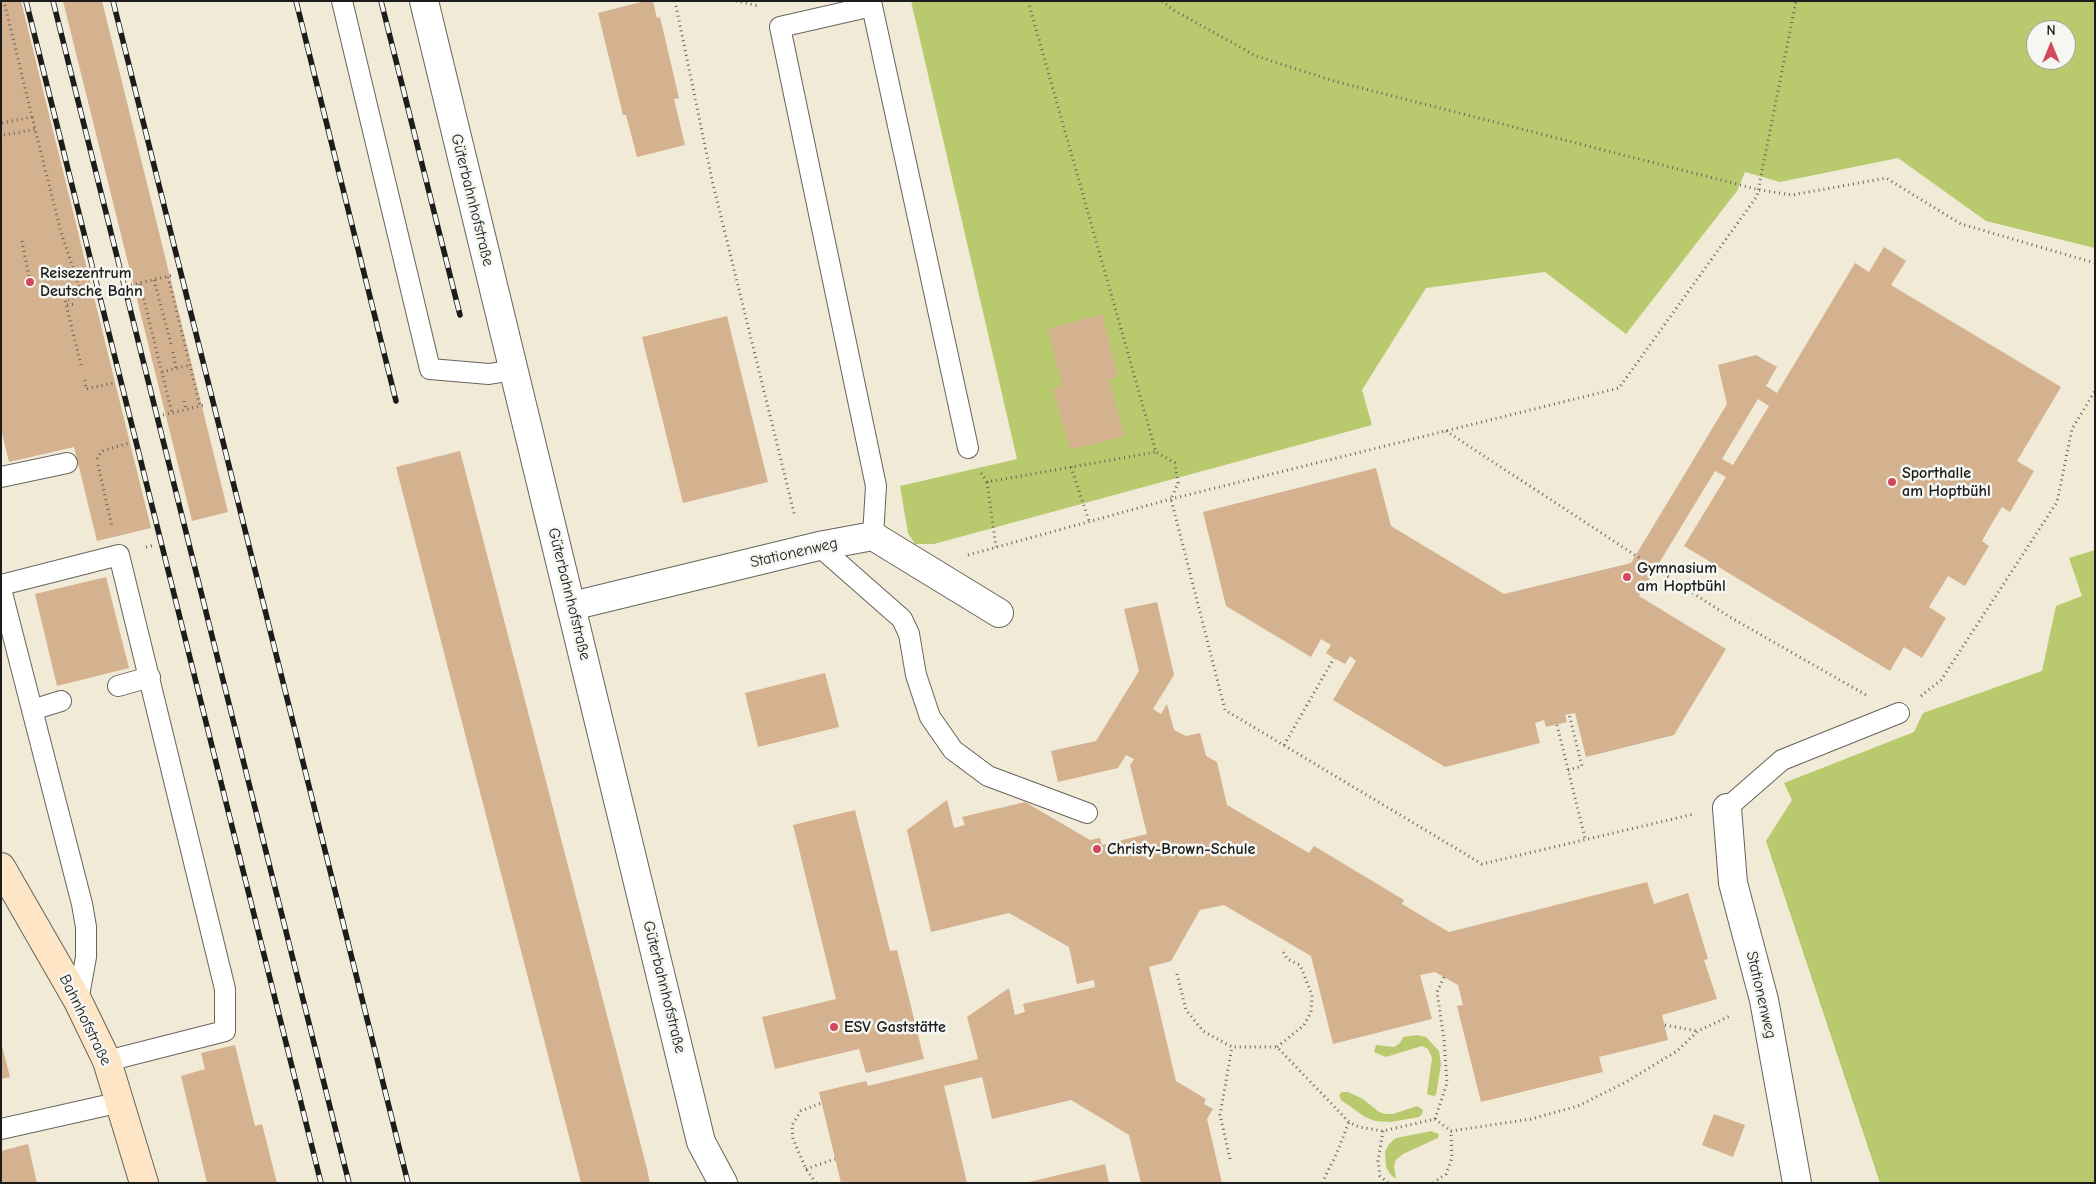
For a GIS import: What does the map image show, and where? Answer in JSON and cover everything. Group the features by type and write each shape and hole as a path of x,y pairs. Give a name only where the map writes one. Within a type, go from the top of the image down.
{"street":[{"name":"Güterbahnhofstraße","path":"424,1 701,1142 723,1183"},
{"name":"Stationenweg","path":"572,606 811,548 873,536"},
{"path":"873,536 999,613"},
{"name":"Stationenweg","path":"1727,808 1733,883 1764,1000 1797,1183"},
{"name":"Bahnhofstraße","path":"1,867 78,1001 107,1060 144,1183"}],"lane":[{"path":"342,1 430,369 489,374 514,370"},
{"path":"873,536 876,486 780,27 872,6 968,448"},
{"path":"1,477 67,463"},
{"path":"811,548 902,619 909,634 916,675 930,717 953,750 988,776 1086,813"},
{"path":"1,585 119,555 225,989 225,1030 107,1060"},
{"path":"1,589 86,927 86,957 78,1001"},
{"path":"118,686 150,677"},
{"path":"32,710 61,701"},
{"path":"1727,808 1782,760 1899,713"},
{"path":"1,1129 121,1102"}],"path":[{"path":"2,1 62,232 82,295"},
{"path":"675,1 712,180 811,548"},
{"path":"1028,1 1156,452"},
{"path":"1162,1 1175,11 1256,56 1334,81 1760,190 1792,195 1886,178 1961,224 2095,263"},
{"path":"923,568 1171,499 1619,388 1760,190 1796,1"},
{"path":"2,123 32,117"},
{"path":"4,135 36,129"},
{"path":"22,241 30,282"},
{"path":"131,285 173,275"},
{"path":"163,415 203,406 190,366 168,277"},
{"path":"154,280 170,344"},
{"path":"140,284 172,413"},
{"path":"81,366 65,300 92,293"},
{"path":"66,305 74,304"},
{"path":"173,352 176,369"},
{"path":"162,372 190,366"},
{"path":"84,380 86,389 114,383"},
{"path":"1445,430 1728,616 1899,713 1941,680 2057,502 2072,429 2095,391"},
{"path":"184,401 186,409"},
{"path":"119,555 96,457 102,451 129,443"},
{"path":"968,448 987,482 996,547"},
{"path":"987,482 1156,452 1175,463 1178,483 1171,499 1224,710 1482,864 1670,818 1727,808"},
{"path":"1072,468 1089,521"},
{"path":"1284,745 1334,658"},
{"path":"1568,770 1582,766 1569,714"},
{"path":"1557,725 1585,838"},
{"path":"1177,974 1186,1010 1203,1030 1232,1047 1277,1047 1304,1025 1311,1012 1312,995 1300,966 1288,959 1282,948"},
{"path":"1435,1119 1447,1083 1444,1040 1437,992 1444,977"},
{"path":"1277,1047 1349,1122 1359,1128 1383,1131 1435,1119 1452,1131 1531,1119 1578,1106 1626,1082 1677,1051 1698,1031 1664,1025"},
{"path":"1230,1159 1220,1115 1232,1047"},
{"path":"816,1183 806,1169 793,1139 792,1125 800,1111 822,1103"},
{"path":"1322,1183 1349,1122"},
{"path":"1383,1131 1378,1161 1380,1176 1388,1183"},
{"path":"1433,1183 1446,1174 1452,1158 1452,1131"},
{"path":"806,1169 835,1159"}],"green space":[{"path":"911,1 2095,1 2095,248 1986,221 1898,158 1780,182 1745,172 1737,191 1626,334 1545,272 1426,288 1362,390 1372,425 934,544 915,544 908,533 900,486 1017,459"},
{"path":"2095,550 2095,1183 1880,1183 1766,841 1792,800 1784,783 1914,732 1923,713 2042,671 2056,606 2082,596 2069,558"},
{"path":"1417,1035 1426,1037 1439,1051 1441,1064 1436,1095 1433,1096 1427,1094 1432,1058 1428,1049 1422,1046 1386,1057 1374,1052 1376,1045 1394,1047 1400,1043 1403,1037"},
{"path":"1342,1092 1348,1092 1363,1099 1379,1112 1386,1114 1393,1114 1417,1106 1423,1110 1419,1117 1391,1122 1375,1121 1365,1117 1341,1100 1339,1095"},
{"path":"1431,1131 1439,1134 1438,1138 1403,1154 1396,1160 1394,1166 1396,1179 1390,1174 1386,1167 1385,1152 1389,1144 1396,1138"}],"building":[{"path":"1,1 21,1 151,528 97,541 74,447 9,462 1,429"},
{"path":"63,1 102,1 228,512 192,521"},
{"path":"645,1 653,1 657,18 660,17 679,98 674,99 685,145 637,157 626,115 623,115 598,13"},
{"path":"1884,247 1906,261 1891,285 2061,387 2017,461 2034,471 2010,512 2002,507 1991,525 1982,541 1989,546 1965,586 1948,576 1929,607 1946,618 1922,658 1904,647 1890,671 1684,546 1726,477 1715,471 1639,596 1726,649 1674,735 1586,757 1575,713 1565,715 1567,722 1546,727 1544,720 1535,723 1540,743 1445,767 1333,700 1356,661 1350,656 1345,664 1334,658 1326,653 1331,645 1321,639 1311,657 1226,606 1203,512 1376,468 1391,526 1504,594 1631,563 1727,404 1718,365 1756,355 1777,367 1766,386 1777,393 1855,263 1869,272","holes":["1758,399 1769,406 1733,465 1722,459"]},
{"path":"1102,314 1118,377 1109,379 1124,436 1070,450 1053,389 1062,386 1048,329"},
{"path":"727,316 768,482 683,503 642,337"},
{"path":"460,451 650,1183 581,1183 396,467"},
{"path":"106,577 129,668 57,686 35,594"},
{"path":"1157,602 1174,675 1153,709 1161,714 1167,704 1174,730 1186,736 1200,733 1206,756 1217,762 1227,805 1309,853 1314,846 1404,900 1402,904 1449,932 1647,882 1654,904 1688,893 1708,959 1704,960 1717,999 1662,1015 1668,1040 1599,1057 1603,1072 1481,1102 1457,1006 1463,1005 1458,985 1435,972 1420,975 1432,1019 1333,1044 1311,956 1224,905 1200,910 1171,961 1149,967 1176,1081 1206,1099 1204,1104 1213,1109 1207,1119 1222,1183 1141,1183 1129,1135 1071,1100 992,1119 982,1077 944,1086 967,1183 841,1183 819,1092 866,1081 868,1086 978,1059 967,1017 1009,988 1015,1015 1025,1012 1023,1004 1095,987 1094,980 1077,984 1069,947 1009,913 931,932 907,830 947,800 954,828 965,825 962,817 1025,802 1090,840 1100,838 1102,845 1147,834 1130,765 1134,759 1126,755 1118,768 1058,782 1051,751 1096,741 1139,671 1124,609"},
{"path":"825,673 839,727 758,747 745,693"},
{"path":"855,810 890,951 897,950 924,1059 866,1073 859,1049 775,1069 762,1017 836,999 793,825"},
{"path":"1,1042 10,1077 1,1079"},
{"path":"235,1045 255,1126 262,1124 277,1183 207,1183 181,1076 205,1069 201,1053"},
{"path":"1714,1114 1745,1125 1733,1157 1702,1145"},
{"path":"28,1144 37,1183 1,1183 1,1151"},
{"path":"1105,1164 1109,1183 1029,1183 1029,1182"}],"railway":[{"path":"26,1 321,1183"},
{"path":"53,1 349,1183"},
{"path":"113,1 408,1183"},
{"path":"296,1 396,401"},
{"path":"381,1 460,315"}],"place":[{"name":"Reisezentrum Deutsche Bahn","path":"30,282"},
{"name":"Sporthalle am Hoptbühl","path":"1892,482"},
{"name":"Gymnasium am Hoptbühl","path":"1627,577"},
{"name":"Christy-Brown-Schule","path":"1097,849"},
{"name":"ESV Gaststätte","path":"834,1027"}]}
